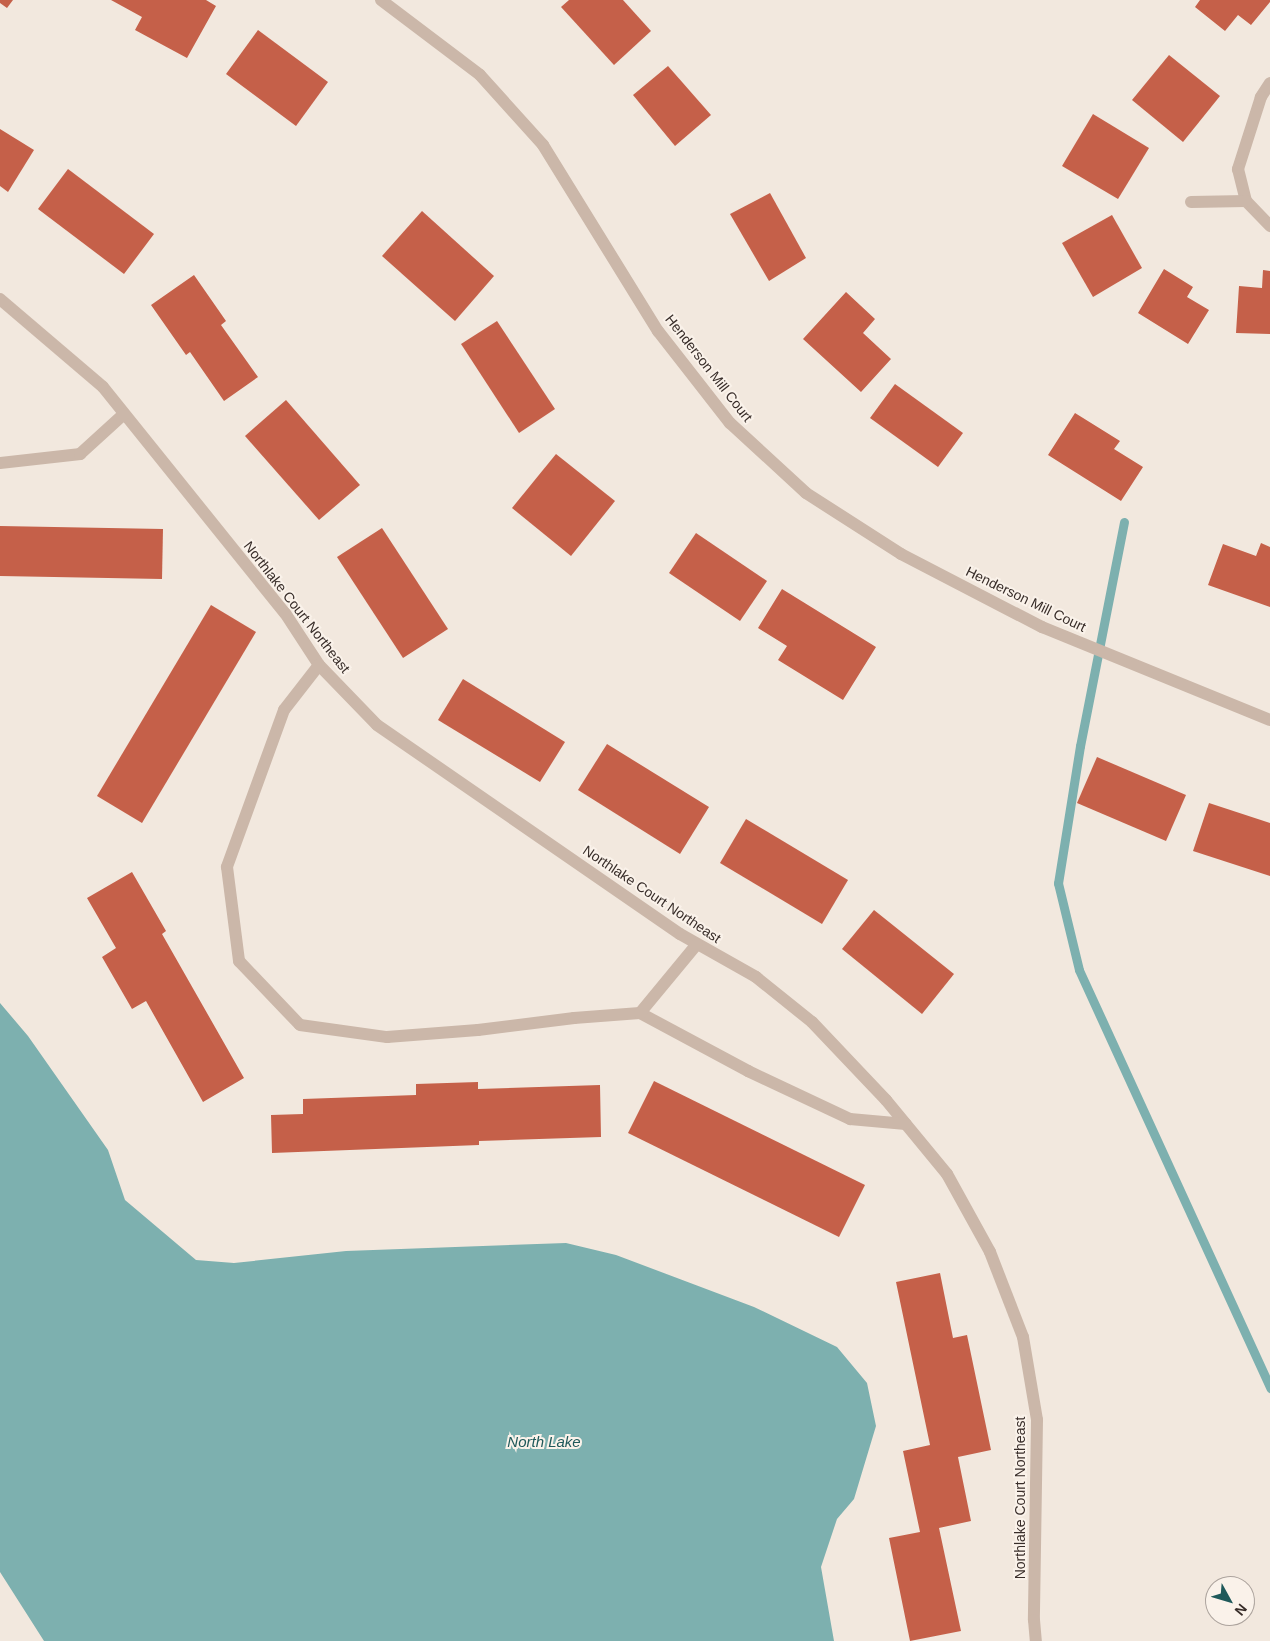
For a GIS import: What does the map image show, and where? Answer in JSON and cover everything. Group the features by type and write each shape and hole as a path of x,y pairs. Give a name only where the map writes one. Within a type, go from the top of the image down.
{"street":[{"name":"Henderson Mill Court","path":"381,0 480,75 543,145 658,330 730,423 806,493 901,554 1042,627 1270,720"},
{"path":"1270,83 1261,98 1238,170 1246,201 1270,226"},
{"path":"1191,202 1246,201"},
{"name":"Northlake Court Northeast","path":"0,299 103,387 284,612 319,665 377,725 697,944 756,977 812,1022 906,1124 947,1174 990,1252 1023,1337 1037,1420 1036,1641"},
{"path":"0,463 80,454 124,414"},
{"path":"319,665 284,710 227,867 239,960 300,1025 387,1037 478,1030 574,1018 640,1013 748,1071 850,1119 906,1124"},
{"path":"640,1013 697,944"}],"water":[{"name":"North Lake","path":"0,1003 28,1036 108,1150 125,1200 196,1260 234,1263 346,1251 566,1243 616,1255 754,1307 837,1347 867,1383 876,1426 854,1499 837,1519 821,1567 834,1641 44,1641 0,1572"}],"building":[{"path":"0,0 13,0 7,8 0,3"},
{"path":"111,0 206,0 216,6 187,58 135,30 142,17"},
{"path":"569,0 623,0 651,31 614,65 561,7"},
{"path":"1200,0 1270,0 1270,2 1251,25 1238,15 1225,31 1195,7"},
{"path":"258,30 328,82 296,126 226,74"},
{"path":"1169,55 1220,96 1183,142 1132,100"},
{"path":"668,66 711,115 675,146 633,95"},
{"path":"1093,114 1149,148 1118,199 1062,166"},
{"path":"0,129 34,150 8,192 0,186"},
{"path":"68,169 154,234 124,274 38,209"},
{"path":"770,193 806,258 769,281 730,214"},
{"path":"422,211 494,276 455,321 382,256"},
{"path":"1112,215 1142,268 1093,297 1062,243"},
{"path":"1164,269 1193,287 1187,297 1209,310 1188,344 1138,313"},
{"path":"1263,270 1270,271 1270,334 1236,333 1239,286 1262,288"},
{"path":"194,275 226,321 221,325 258,377 224,401 190,352 186,355 151,305"},
{"path":"846,292 875,319 863,333 891,359 861,392 803,339"},
{"path":"497,321 555,409 519,433 461,344"},
{"path":"895,384 963,433 938,467 870,418"},
{"path":"286,400 360,485 319,520 245,436"},
{"path":"1075,413 1120,441 1114,449 1143,467 1121,501 1048,455"},
{"path":"556,454 615,501 571,556 512,508"},
{"path":"0,526 163,529 162,579 0,576"},
{"path":"382,528 448,629 403,658 337,557"},
{"path":"696,533 767,581 740,621 669,573"},
{"path":"1261,543 1270,547 1270,607 1208,585 1223,544 1256,556"},
{"path":"782,589 876,647 843,700 778,660 787,646 758,628"},
{"path":"211,605 256,632 142,823 97,796"},
{"path":"463,679 565,742 540,782 438,720"},
{"path":"607,744 709,807 680,854 578,790"},
{"path":"1097,757 1186,795 1166,841 1077,803"},
{"path":"1209,803 1270,823 1270,876 1193,851"},
{"path":"746,819 848,880 822,924 720,863"},
{"path":"132,872 166,931 162,934 244,1078 203,1102 146,1001 132,1009 102,957 116,948 87,898"},
{"path":"874,910 954,974 922,1014 842,949"},
{"path":"654,1081 865,1185 839,1237 628,1133"},
{"path":"478,1082 478,1089 600,1085 601,1137 479,1141 479,1145 272,1153 271,1115 303,1114 303,1099 416,1095 416,1084"},
{"path":"940,1273 953,1338 967,1335 991,1450 958,1457 971,1521 939,1528 961,1631 910,1641 889,1538 920,1532 903,1451 930,1445 896,1282"}],"waterway":[{"path":"1124,522 1080,746 1058,883 1079,970 1270,1388"}]}
